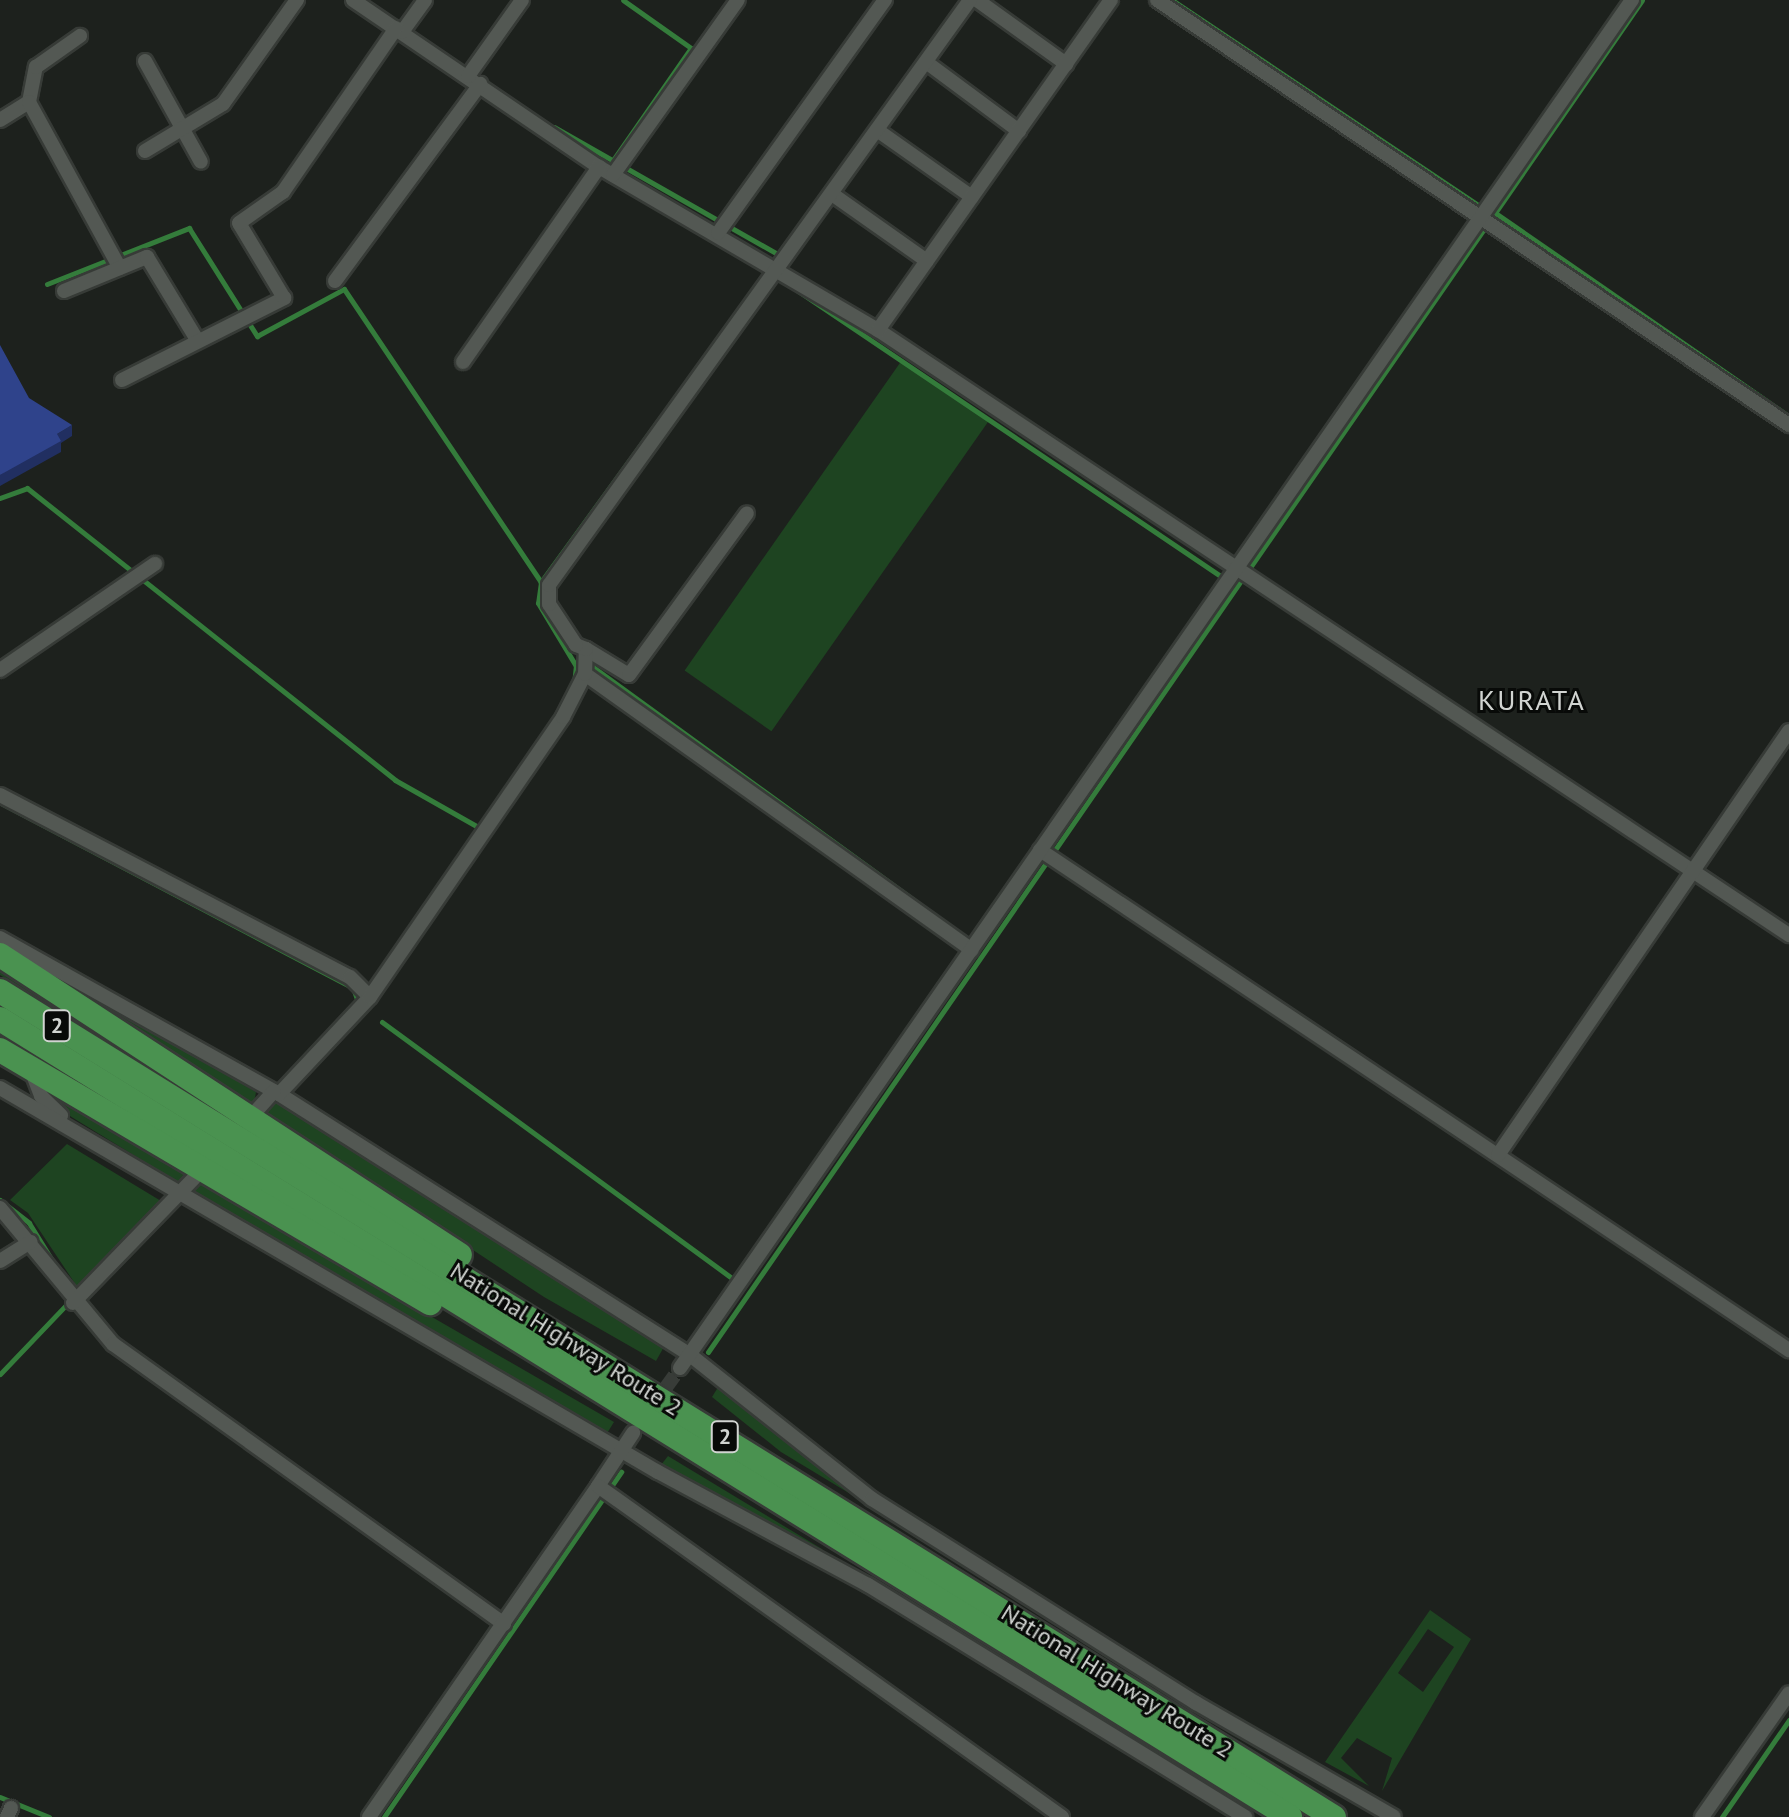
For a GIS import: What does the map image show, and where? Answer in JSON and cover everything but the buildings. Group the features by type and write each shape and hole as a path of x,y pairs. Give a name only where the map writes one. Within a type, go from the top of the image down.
{"highway":[{"path":"0,955 466,1259 496,1295"},
{"name":"National Highway Route 2","path":"0,991 108,1072 705,1455 1290,1817"},
{"name":"National Highway Route 2","path":"0,1019 108,1072 496,1295 1334,1817"},
{"path":"0,1050 421,1299 705,1455"}],"street":[{"path":"145,151 223,104 297,0"},
{"path":"353,0 599,167 616,170 722,228 1789,935"},
{"path":"122,380 196,338 246,320 284,298 239,223 283,192 399,30 425,0"},
{"path":"335,281 474,80 522,0"},
{"path":"616,170 738,0"},
{"path":"722,228 885,0"},
{"path":"970,0 781,269 549,585 549,604 585,664 972,950"},
{"path":"977,0 1066,64"},
{"path":"878,330 1111,0"},
{"path":"1157,0 1487,219 1789,425"},
{"path":"680,1368 972,950 1046,853 1487,219 1632,0"},
{"path":"80,36 36,67 29,102 116,260"},
{"path":"145,61 201,162"},
{"path":"926,62 1019,131"},
{"path":"0,120 29,102"},
{"path":"877,130 972,197"},
{"path":"463,362 599,167"},
{"path":"832,194 927,261"},
{"path":"64,291 116,260 147,257 196,338"},
{"path":"585,664 629,675 747,513"},
{"path":"0,670 155,564"},
{"path":"258,1109 370,997 585,664"},
{"path":"1498,1155 1789,731"},
{"path":"0,795 350,977 370,997"},
{"path":"1046,853 1789,1350"},
{"path":"0,938 276,1092 689,1354 872,1499 1196,1703 1394,1817"},
{"path":"30,1067 49,1107 136,1169"},
{"path":"0,1088 622,1450 868,1585 1245,1817"},
{"path":"73,1303 194,1178"},
{"path":"0,1208 30,1242 73,1303 144,1368 504,1624"},
{"path":"0,1261 30,1242"},
{"path":"369,1817 504,1624 603,1491 633,1433"},
{"path":"603,1491 1062,1817"},
{"path":"1702,1817 1789,1693"}],"green space":[{"path":"902,360 989,421 771,731 685,670"},
{"path":"0,967 282,1149 0,975"},
{"path":"82,989 256,1092 253,1109 77,991"},
{"path":"50,1092 190,1177 179,1183 52,1105"},
{"path":"278,1101 665,1345 656,1361 544,1297 263,1111"},
{"path":"67,1144 161,1201 78,1288 28,1213 10,1200"},
{"path":"198,1182 614,1422 606,1435 194,1193"},
{"path":"720,1384 862,1501 781,1452 712,1397"},
{"path":"668,1456 822,1549 824,1553 661,1465"},
{"path":"1430,1610 1471,1639 1382,1791 1392,1758 1357,1738 1341,1758 1369,1786 1325,1762","holes":["1428,1629 1454,1647 1423,1692 1398,1673"]}],"waterway":[{"path":"611,163 691,48 623,0"},
{"path":"1172,0 1478,205"},
{"path":"708,1352 1642,0"},
{"path":"554,127 779,255"},
{"path":"1494,212 1789,416"},
{"path":"47,284 189,228 257,336 344,289 541,582"},
{"path":"798,291 1219,575"},
{"path":"660,418 541,582 538,603 576,666 593,667 916,902"},
{"path":"0,498 27,488 395,780 480,828"},
{"path":"574,684 576,666"},
{"path":"1,803 353,988 358,1002"},
{"path":"382,1022 733,1279"},
{"path":"0,1200 29,1223 53,1262"},
{"path":"0,1374 67,1304"},
{"path":"384,1817 621,1472"},
{"path":"1722,1817 1789,1720"},
{"path":"0,1797 49,1817"}],"tunnel":[{"path":"654,1404 680,1368"}],"district":[{"name":"KURATA","path":"1532,700"}]}
